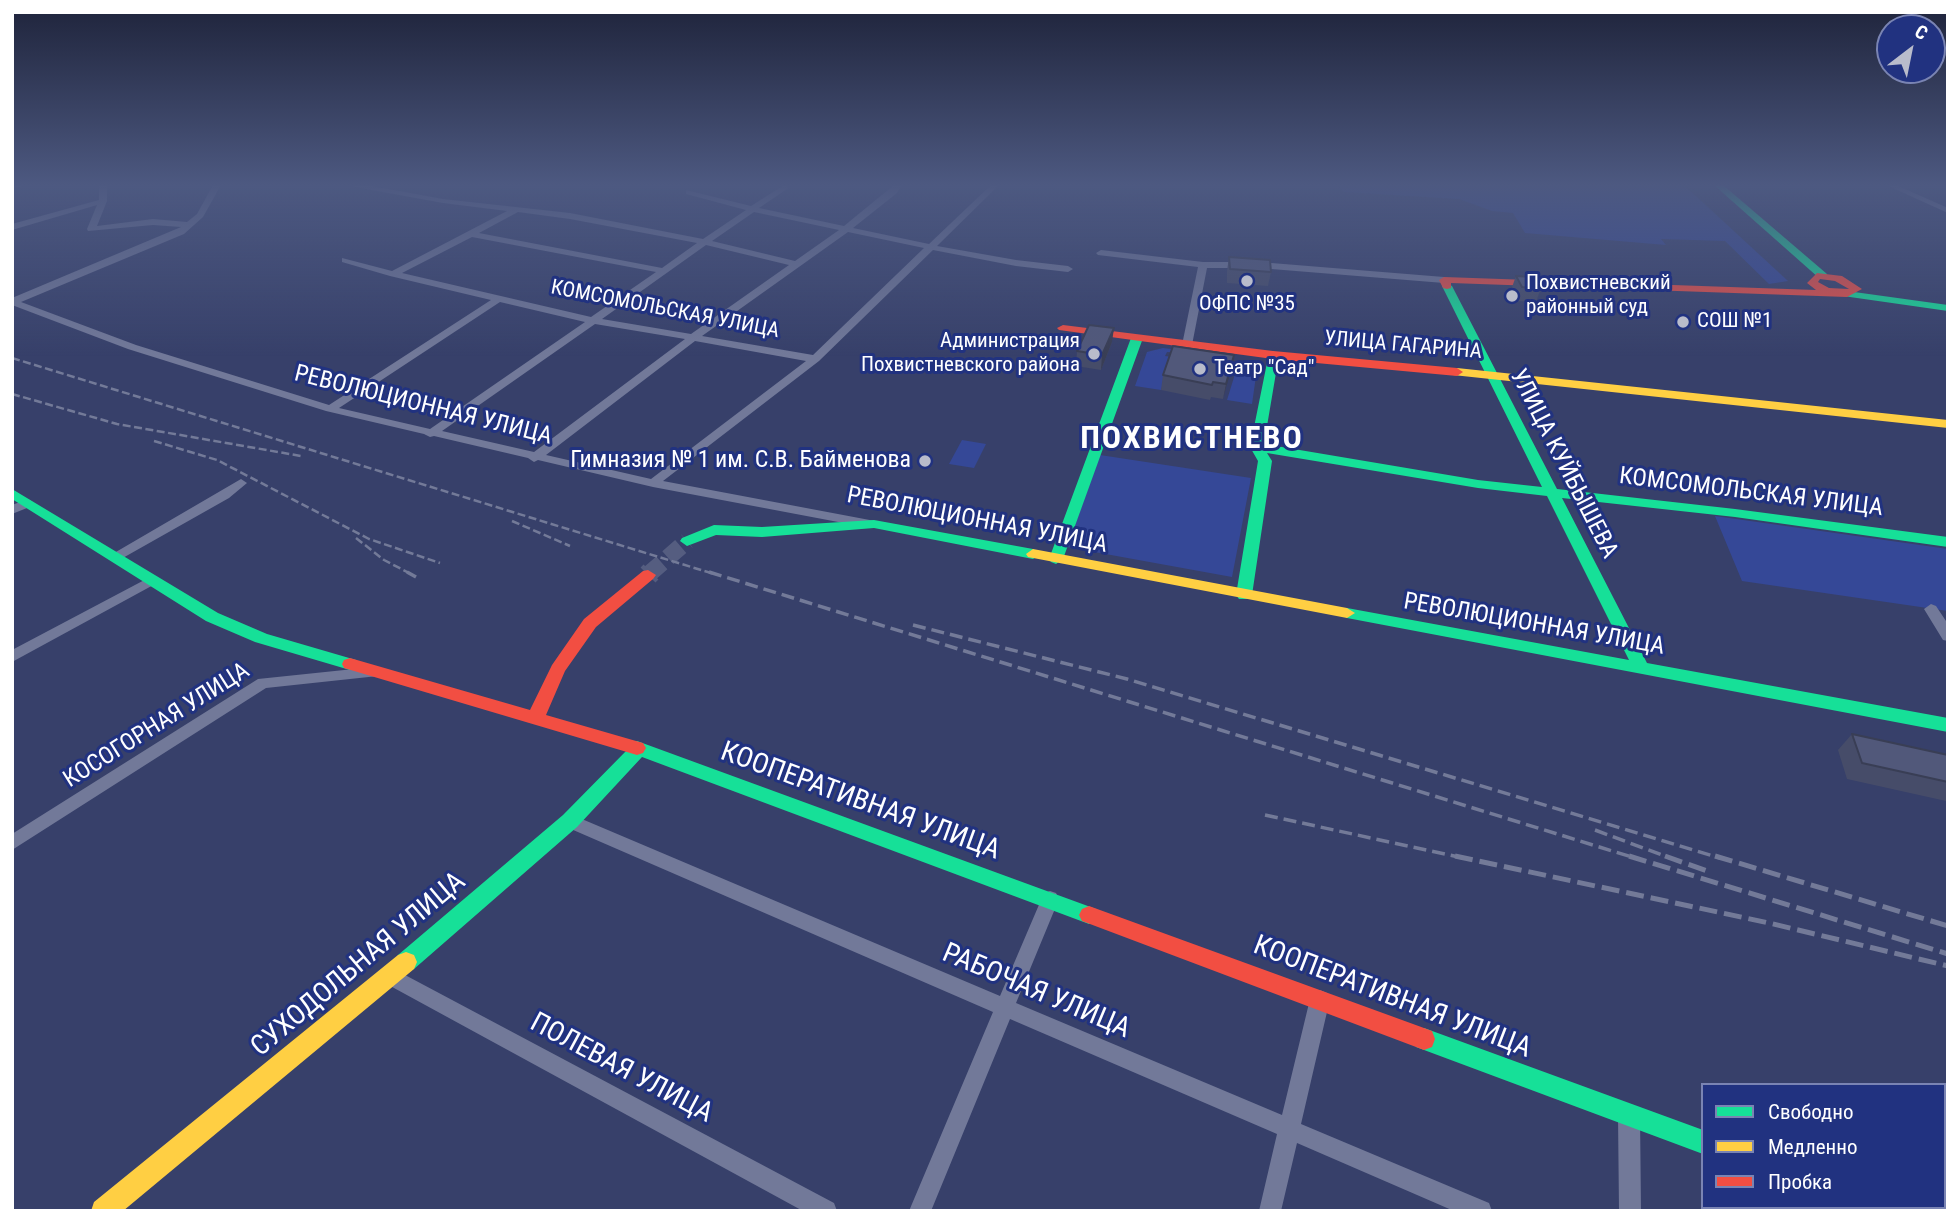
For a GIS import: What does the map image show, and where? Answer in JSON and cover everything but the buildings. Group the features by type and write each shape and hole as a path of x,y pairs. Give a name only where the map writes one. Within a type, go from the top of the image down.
{"street":[{"path":"12,302 157,242"},
{"path":"393,274 456,242"},
{"path":"514,242 664,271"},
{"path":"704,242 796,264"},
{"path":"430,434 704,242"},
{"path":"534,458 693,338 827,242"},
{"path":"908,242 1016,263 1068,269"},
{"path":"653,483 814,359 936,242"},
{"path":"1779,242 1817,278 1847,291"},
{"path":"1101,253 1203,265 1259,265 1444,280 1784,292 1847,291 1948,308"},
{"name":"КОМСОМОЛЬСКАЯ УЛИЦА","path":"345,260 393,274 591,320 814,359"},
{"path":"1187,345 1203,265"},
{"path":"1784,292 1817,278"},
{"name":"УЛИЦА КУЙБЫШЕВА","path":"1444,280 1642,668"},
{"path":"330,409 498,299"},
{"name":"РЕВОЛЮЦИОННАЯ УЛИЦА","path":"12,302 132,347 330,409 534,458 1056,559 1948,724"},
{"name":"УЛИЦА ГАГАРИНА","path":"1063,328 1273,355 1492,375 1948,424"},
{"path":"1056,559 1137,338"},
{"path":"1244,594 1265,461 1257,447 1273,355"},
{"name":"КОМСОМОЛЬСКАЯ УЛИЦА","path":"1257,447 1478,484 1735,513 1948,542"},
{"path":"116,556 225,495 241,483"},
{"name":"КООПЕРАТИВНАЯ УЛИЦА","path":"12,493 212,617 261,638 639,749 1701,1141"},
{"path":"12,510 28,503"},
{"path":"687,541 714,530 762,532 874,524"},
{"path":"536,717 558,669 590,623 648,575"},
{"path":"12,657 152,580"},
{"path":"1931,609 1948,636"},
{"name":"КОСОГОРНАЯ УЛИЦА","path":"12,843 263,684 377,671"},
{"name":"СУХОДОЛЬНАЯ УЛИЦА","path":"103,1211 390,976 570,821 639,749"},
{"name":"РАБОЧАЯ УЛИЦА","path":"570,821 1003,1009 1480,1211"},
{"path":"920,1211 1050,899"},
{"name":"ПОЛЕВАЯ УЛИЦА","path":"390,976 826,1211"},
{"path":"1270,1211 1320,999"},
{"path":"1629,1115 1630,1211"}],"shaded area":[{"path":"1632,242 1664,242 1666,245"},
{"path":"1726,242 1746,242 1788,281 1769,284"},
{"path":"1163,348 1227,356 1167,352 1165,356 1172,357 1161,390 1135,386 1147,352"},
{"path":"1235,374 1256,376 1252,404 1227,400"},
{"path":"962,440 986,444 974,468 949,464"},
{"path":"1100,455 1251,478 1232,577 1067,547"},
{"path":"1715,516 1948,549 1948,611 1742,581"}],"tunnel":[{"path":"649,574 687,541"}],"railway":[{"path":"12,358 714,574"},
{"path":"12,394 117,424 301,456"},
{"path":"154,441 217,460 369,539 440,563"},
{"path":"512,521 570,546"},
{"path":"356,538 384,560 411,574"},
{"path":"407,572 416,577"},
{"path":"709,572 1635,858"},
{"path":"913,625 1127,679 1720,858"},
{"path":"1265,815 1463,858"},
{"path":"1595,830 1670,858"},
{"path":"1455,856 1769,923 1948,966"},
{"path":"1629,856 1948,954"},
{"path":"1665,856 1707,871"},
{"path":"1715,856 1948,926"}],"traffic: fast":[{"path":"1784,242 1823,276"},
{"path":"1447,286 1642,669"},
{"path":"1847,294 1948,308"},
{"path":"1056,559 1137,338"},
{"path":"1244,595 1265,461 1257,447 1273,355"},
{"path":"1257,447 1478,484 1735,513 1948,542"},
{"path":"12,493 212,617 261,638 350,664"},
{"path":"687,541 714,530 762,532 874,524 1033,554"},
{"path":"1347,613 1948,725"},
{"path":"637,748 1089,915"},
{"path":"406,962 570,821 639,749"},
{"path":"1424,1039 1701,1141"}],"traffic: slow":[{"path":"1457,372 1948,424"},
{"path":"1033,554 1347,613"},
{"path":"103,1211 406,962"}],"traffic: jam":[{"path":"1817,276 1838,278 1857,289 1847,294 1826,291 1812,283 1817,276"},
{"path":"1447,286 1444,280 1841,294"},
{"path":"1063,328 1273,355 1457,372"},
{"path":"536,717 558,669 590,623 648,575"},
{"path":"350,664 637,748"},
{"path":"1089,915 1424,1039"},
{"path":"1887,1209 1892,1211"}],"place":[{"name":"ОФПС №35","path":"1247,281"},
{"name":"Похвистневский районный суд","path":"1512,296"},
{"name":"СОШ №1","path":"1683,322"},
{"name":"Администрация Похвистневского района","path":"1094,354"},
{"name":"Театр \"Сад\"","path":"1200,369"},
{"name":"Гимназия № 1 им. С.В. Байменова","path":"925,461"}],"district":[{"name":"ПОХВИСТНЕВО","path":"1192,440"}]}
